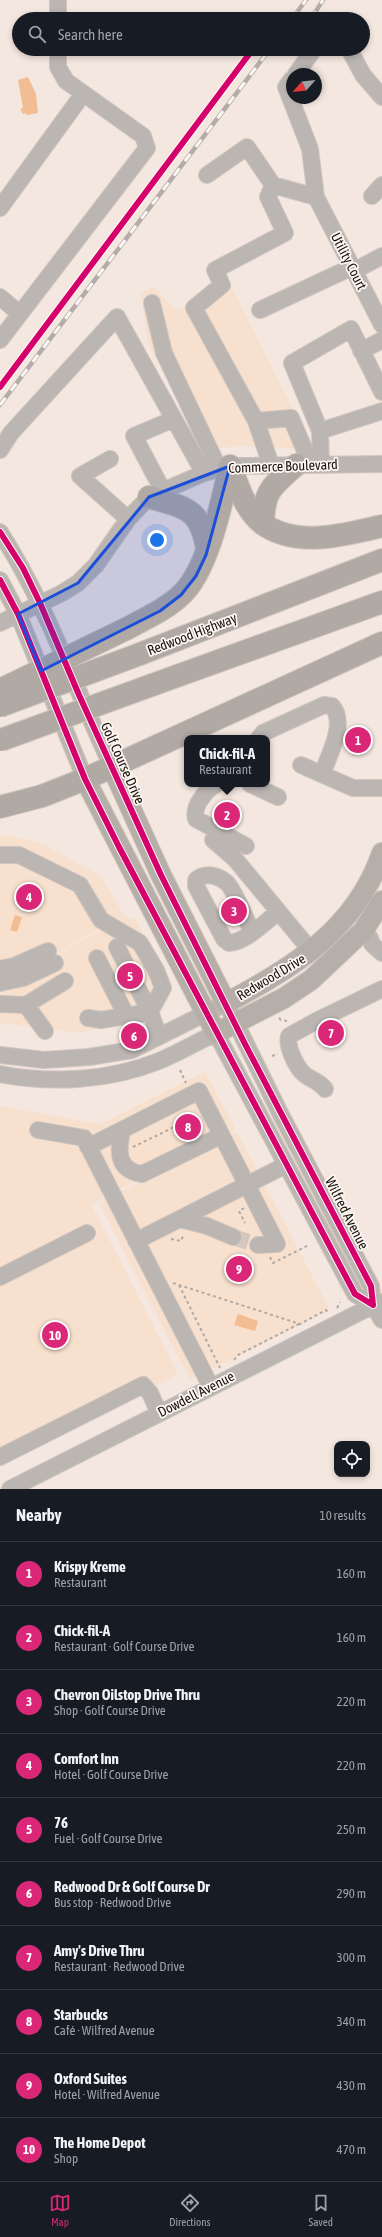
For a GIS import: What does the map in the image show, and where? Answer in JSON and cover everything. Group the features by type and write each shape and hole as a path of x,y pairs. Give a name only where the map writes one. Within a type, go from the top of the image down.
{"highway":[{"path":"263,523 264,504 269,491 309,465"},
{"path":"225,467 250,508 263,523 277,531 301,537 323,538 382,526"},
{"path":"0,690 128,628 160,611 181,595 196,576 207,549 222,502 225,467"},
{"path":"156,494 181,506 193,514 203,528 207,549"},
{"name":"Redwood Highway","path":"0,706 140,654 382,560"},
{"path":"1,740 382,602"},
{"path":"0,807 42,796 85,779 382,643"}],"main road":[{"name":"Golf Course Drive","path":"112,767 161,876 226,1003"},
{"path":"85,779 216,1033"},
{"name":"Redwood Drive","path":"226,1003 280,974 312,952 338,926 363,894 377,867 382,853"},
{"name":"Redwood Drive","path":"216,1033 284,998 311,980 363,931 382,901"}],"street":[{"path":"58,0 58,12"},
{"path":"0,340 147,148 143,136 66,81 58,67 58,56"},
{"path":"300,68 309,56"},
{"path":"352,56 363,75 382,97"},
{"path":"0,208 83,94"},
{"path":"207,175 247,147 273,185 316,197 310,149 293,104"},
{"path":"272,465 256,421 194,308 222,285 215,270 285,233 268,197 273,185"},
{"name":"Utility Court","path":"316,197 381,323"},
{"path":"260,310 382,256"},
{"path":"0,297 20,314"},
{"path":"152,303 164,353 225,467"},
{"path":"0,450 11,434 117,317 204,473"},
{"path":"309,465 320,431 292,363 351,329 382,392"},
{"path":"361,351 382,340"},
{"path":"320,431 382,411"},
{"path":"256,421 291,418 309,465"},
{"path":"156,494 134,436 174,419"},
{"path":"110,459 80,476 128,519"},
{"name":"Commerce Boulevard","path":"0,623 40,604 78,582 96,565 128,519 156,494 204,473 225,467 382,464"},
{"name":"Golf Course Drive","path":"0,532 23,568 112,767"},
{"path":"0,580 18,614 85,779"},
{"path":"261,735 324,706 332,706 338,717 338,726 322,774"},
{"path":"301,765 353,788 382,788"},
{"path":"213,787 207,792 195,808 196,819 246,846"},
{"path":"256,787 278,797"},
{"path":"213,840 235,859 312,952"},
{"path":"0,855 19,855 80,885 101,920 140,943 156,970 163,988 150,1012"},
{"path":"252,932 228,884 209,874 201,875 196,880 196,886 224,939 229,943 234,943 252,932 278,912"},
{"path":"228,884 247,874"},
{"path":"370,938 372,944 382,953"},
{"path":"126,1015 91,961 132,939"},
{"path":"117,947 150,1012 159,1036"},
{"path":"0,970 51,957 23,978 0,983"},
{"path":"1,1004 26,1005 66,980"},
{"path":"325,1089 318,1081 302,1072 289,1046 289,1036 316,1020 382,989"},
{"name":"Redwood Drive","path":"0,1055 44,1060 89,1057 132,1050 226,1003"},
{"name":"Wilfred Avenue","path":"226,1003 371,1286 378,1303"},
{"path":"26,1005 45,1031"},
{"path":"88,1018 101,1020 150,1012"},
{"path":"216,1033 354,1294 378,1303 382,1320"},
{"name":"Redwood Drive","path":"0,1074 43,1079 96,1078 115,1075 158,1061 216,1033"},
{"path":"43,1079 44,1060"},
{"path":"88,1147 199,1091 277,1244 258,1245"},
{"path":"38,1130 84,1138 210,1387"},
{"path":"116,1133 118,1150 122,1163 131,1172 142,1174 214,1139"},
{"path":"136,1241 286,1165"},
{"path":"180,1219 207,1226 234,1237"},
{"path":"0,1277 87,1233"},
{"name":"Dowdell Avenue","path":"10,1489 378,1303"},
{"path":"0,1457 143,1385 150,1393 160,1413"}],"path":[{"path":"131,1148 202,1113"},
{"path":"167,1281 300,1324"},
{"path":"179,1285 221,1369 226,1366"},
{"path":"231,1364 238,1355 326,1310 328,1314 337,1308 340,1302"}],"highlighted area":[{"path":"230,466 206,555 196,576 181,595 160,611 41,671 18,614 78,583 149,497"}],"shaded area":[{"path":"28,77 36,94 38,113 27,115 25,113 23,114 20,109 23,108 18,80"},
{"path":"224,272 305,434 311,449 239,446 204,450 148,344 141,293 154,287 176,310 188,306"},
{"path":"8,835 45,845 100,876 124,915 21,973 0,976 0,836"},
{"path":"15,915 22,917 17,932 10,930"},
{"path":"125,916 136,920 163,971 169,989 128,1023 79,1033 0,1023 0,978 21,975"},
{"path":"205,1071 236,1130 91,1204 178,1374 0,1467 0,1106 100,1124"},
{"path":"237,1132 330,1310 190,1380 99,1203"},
{"path":"238,1314 258,1321 255,1331 234,1325"}],"tunnel":[{"path":"233,1237 258,1245"}],"railway":[{"path":"297,12 306,0"},
{"path":"315,12 323,0"},
{"path":"0,405 265,56"}],"cycle path":[{"path":"0,387 248,56"},
{"path":"0,532 23,568 40,603 79,695 161,875 245,1044 371,1286 373,1305"},
{"path":"0,580 18,614 85,779 119,847 355,1294 373,1305"}],"place":[{"name":"Krispy Kreme","path":"358,740"},
{"name":"Chick-fil-A","path":"227,815"},
{"name":"Comfort Inn","path":"29,897"},
{"name":"Chevron Oilstop Drive Thru","path":"234,911"},
{"name":"76","path":"130,976"},
{"name":"Amy's Drive Thru","path":"331,1033"},
{"name":"Redwood Dr & Golf Course Dr","path":"134,1036"},
{"name":"Starbucks","path":"188,1127"},
{"name":"Oxford Suites","path":"239,1269"},
{"name":"The Home Depot","path":"55,1335"}]}
